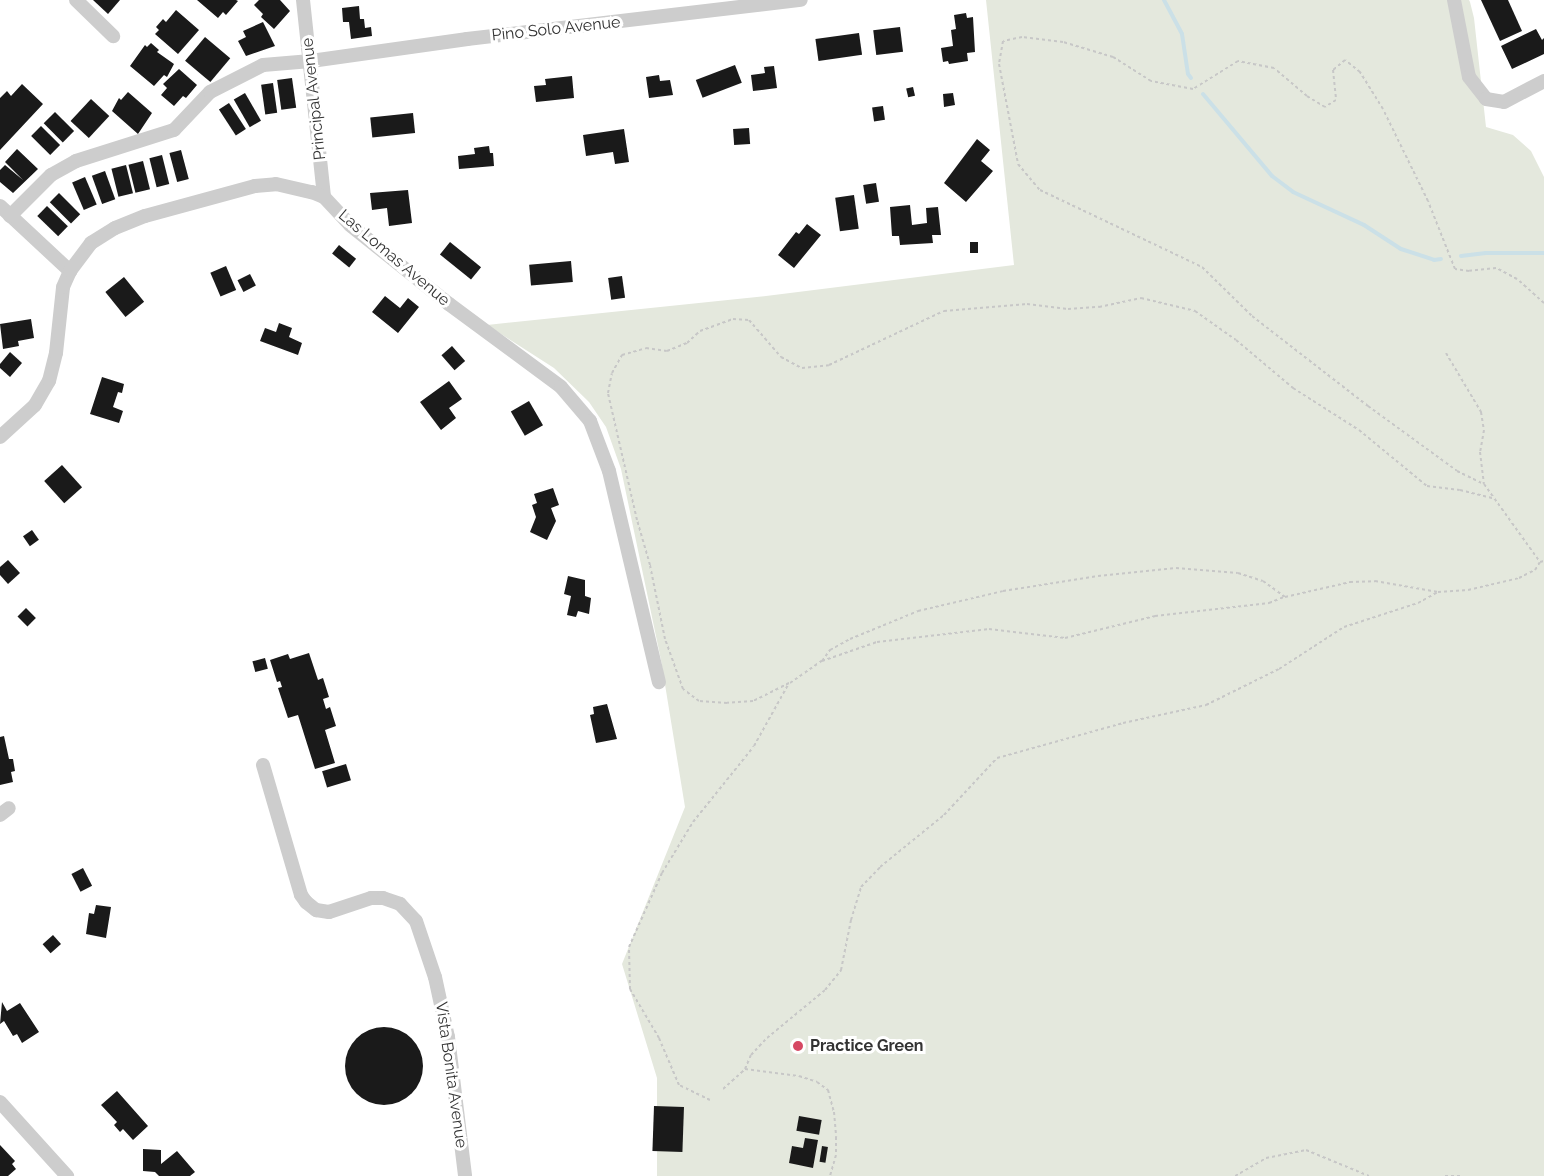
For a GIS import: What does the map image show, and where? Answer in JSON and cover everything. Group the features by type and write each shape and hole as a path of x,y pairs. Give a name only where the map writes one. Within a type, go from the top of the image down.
{"street":[{"path":"76,0 113,36"},
{"name":"Principal Avenue","path":"303,0 324,197"},
{"name":"Pino Solo Avenue","path":"5,211 51,175 76,161 174,130 210,92 234,77 263,65 801,0"},
{"path":"1454,0 1469,77 1475,88 1492,101 1504,102 1544,81"},
{"name":"Las Lomas Avenue","path":"0,437 35,405 49,381 57,353 63,287 82,253 103,234 146,216 266,184 286,185 324,197 350,225 561,387 590,421 613,486 659,682"},
{"path":"5,211 70,271"},
{"name":"Vista Bonita Avenue","path":"263,765 301,895 306,902 316,910 329,912 371,898 383,898 400,903 416,921 435,976 448,1037 465,1176"},
{"path":"0,1102 67,1176"}],"path":[{"path":"1496,499 1460,490 1427,486 1359,430 1293,388 1236,340 1195,311 1141,298 1099,307 1068,309 1027,304 944,311 830,365 802,368 781,357 748,321 733,319 700,331 687,343 667,351 646,348 622,355 612,374 608,393 637,520 650,565 665,639 683,690 699,701 727,703 753,701 789,683 822,661 877,642 989,629 1065,638 1155,616 1269,603 1350,582 1374,581 1438,592 1468,590 1519,578 1535,570 1542,562 1496,499 1484,484 1457,471 1368,406 1252,316 1202,267 1040,190 1018,164 999,64 1004,40 1023,37 1063,42 1113,57 1150,81 1193,89 1238,61 1274,68 1307,96 1325,107 1336,100 1332,70 1345,60 1360,72 1383,109 1428,201 1455,269 1469,271 1496,268 1517,279 1544,303"},
{"path":"1446,352 1481,412 1484,430 1480,452 1484,484"},
{"path":"822,661 830,650 850,639 918,611 1003,591 1098,576 1151,570 1213,570 1263,581 1285,597"},
{"path":"723,1089 745,1069 751,1056 767,1038 825,990 841,970 851,920 861,887 880,867 944,815 997,758 1123,723 1206,705 1279,669 1344,627 1418,603 1438,592"},
{"path":"710,1100 679,1086 659,1038 630,989 629,947 662,873 693,822 754,747 789,683"},
{"path":"745,1069 799,1076 817,1082 828,1090 834,1113 836,1137 836,1155 830,1176"},
{"path":"1235,1176 1266,1158 1306,1150 1369,1176"},
{"path":"1445,1176 1460,1176"}],"shaded area":[{"path":"986,0 1469,0 1470,2 1474,18 1486,127 1513,135 1531,151 1544,177 1544,1176 657,1176 657,1078 622,964 685,807 661,660 621,469 606,427 589,402 554,368 487,325 766,296 1014,265"}],"building":[{"path":"93,0 120,0 108,14"},
{"path":"197,0 238,1 226,15 223,12 218,18"},
{"path":"259,0 280,0 290,11 274,29 261,17 263,14 254,5"},
{"path":"1481,0 1508,0 1522,31 1500,41"},
{"path":"359,6 360,19 364,19 365,28 371,27 372,36 351,39 349,22 343,22 342,8"},
{"path":"176,10 199,30 178,54 155,34 159,30 156,27 163,19 166,22"},
{"path":"966,13 967,18 973,17 975,52 967,53 968,61 949,64 948,61 943,62 941,48 953,46 951,30 956,29 954,15"},
{"path":"263,22 275,46 246,56 238,41 246,37 243,31"},
{"path":"900,27 903,52 876,55 873,30"},
{"path":"1536,29 1542,40 1544,38 1544,54 1512,69 1501,46"},
{"path":"859,33 862,55 818,61 815,39"},
{"path":"205,37 230,58 210,82 185,61"},
{"path":"151,43 159,50 157,52 174,64 167,77 164,75 154,86 130,66 145,45 147,47"},
{"path":"735,65 742,83 703,98 696,80"},
{"path":"774,66 777,88 753,91 751,75 765,73 764,67"},
{"path":"179,69 197,85 186,98 183,96 174,106 161,95 167,88 163,84"},
{"path":"659,75 660,81 670,80 673,95 649,98 646,77"},
{"path":"572,76 574,98 536,102 534,86 546,85 545,79"},
{"path":"292,78 296,108 281,110 277,80"},
{"path":"273,83 277,113 265,114 261,85"},
{"path":"22,84 43,104 0,150 0,98 7,91 11,96"},
{"path":"913,87 915,96 908,97 906,89"},
{"path":"128,92 152,113 138,134 112,111 119,98 121,100"},
{"path":"245,93 261,121 250,127 234,100"},
{"path":"953,93 955,105 944,107 943,94"},
{"path":"91,99 109,116 89,138 71,121"},
{"path":"229,103 246,129 236,136 219,110"},
{"path":"883,106 885,120 874,121 872,108"},
{"path":"55,112 74,131 63,142 44,123"},
{"path":"413,113 415,133 372,137 370,117"},
{"path":"41,126 60,145 50,155 31,136"},
{"path":"749,128 750,144 734,145 733,129"},
{"path":"624,129 629,162 615,164 613,152 586,156 583,135"},
{"path":"977,139 990,150 981,161 993,171 966,202 944,183"},
{"path":"489,146 490,153 493,153 494,166 459,169 458,156 475,154 474,148"},
{"path":"17,149 38,169 13,193 0,182 0,170 5,165 23,180 5,162"},
{"path":"181,150 189,179 177,182 169,153"},
{"path":"162,155 169,184 157,187 149,158"},
{"path":"143,161 150,189 135,193 128,165"},
{"path":"126,165 133,193 118,197 111,169"},
{"path":"105,171 115,199 102,204 92,176"},
{"path":"85,177 97,205 84,210 72,182"},
{"path":"876,183 879,202 866,204 863,185"},
{"path":"408,190 412,223 389,226 387,208 372,210 370,193"},
{"path":"59,193 80,214 71,223 50,202"},
{"path":"854,195 859,229 840,231 835,198"},
{"path":"910,205 912,225 927,223 926,208 938,207 941,235 932,235 933,243 900,245 899,236 892,236 890,207"},
{"path":"47,206 68,226 58,236 37,216"},
{"path":"807,224 821,235 794,268 778,255 796,232 799,234"},
{"path":"450,242 481,267 471,280 440,254"},
{"path":"970,242 978,242 978,253 970,253"},
{"path":"339,245 356,259 349,267 332,254"},
{"path":"571,261 573,282 531,286 529,265"},
{"path":"226,266 236,290 221,297 210,273"},
{"path":"250,274 256,286 243,292 238,280"},
{"path":"622,276 625,298 611,300 608,278"},
{"path":"124,277 144,302 125,317 105,292"},
{"path":"385,296 400,308 408,298 419,307 398,333 372,312"},
{"path":"31,319 34,338 18,341 19,346 3,349 0,324"},
{"path":"279,323 292,328 289,337 302,343 298,355 260,341 265,328 276,332"},
{"path":"452,346 465,361 455,370 441,355"},
{"path":"10,352 22,363 10,377 0,368 0,364"},
{"path":"102,377 124,384 122,393 118,392 113,407 123,411 119,423 90,414"},
{"path":"449,381 462,399 449,408 456,418 441,430 420,402"},
{"path":"529,401 543,425 525,436 511,412"},
{"path":"62,465 82,487 64,503 44,481"},
{"path":"553,488 559,505 551,508 556,521 547,540 530,532 536,517 532,505 537,503 534,494"},
{"path":"32,530 39,540 30,546 23,536"},
{"path":"8,560 20,573 8,584 0,575 0,567"},
{"path":"568,576 585,580 585,596 591,598 589,614 578,611 576,617 567,615 571,596 564,594"},
{"path":"26,608 36,618 27,626 18,616"},
{"path":"309,653 318,680 323,678 329,697 323,699 326,709 330,707 336,726 325,730 335,763 315,769 298,715 288,718 278,688 282,687 280,681 277,682 270,660 288,654 290,659"},
{"path":"265,658 268,669 255,672 252,661"},
{"path":"607,704 617,739 596,743 590,715 594,714 593,707"},
{"path":"4,736 9,759 13,759 15,771 11,772 13,782 0,785 0,737"},
{"path":"346,764 351,780 327,788 322,771"},
{"path":"83,868 92,886 80,892 71,874"},
{"path":"96,905 111,907 106,938 86,934 89,913 94,914"},
{"path":"53,935 61,944 51,953 43,944"},
{"path":"2,1002 7,1011 20,1003 39,1032 22,1043 17,1034 13,1036 4,1021 0,1024"},
{"path":"376,1027 392,1027 406,1033 417,1044 423,1058 423,1074 417,1088 406,1099 392,1105 376,1105 362,1099 351,1088 345,1074 345,1058 351,1044 362,1033"},
{"path":"117,1091 148,1126 133,1140 123,1129 120,1132 114,1125 117,1122 101,1105"},
{"path":"654,1106 684,1107 682,1152 652,1151"},
{"path":"799,1116 822,1120 819,1135 796,1131"},
{"path":"805,1138 818,1140 813,1168 789,1163 792,1146 803,1148"},
{"path":"0,1145 15,1161 12,1164 16,1169 8,1176 0,1176"},
{"path":"822,1146 828,1147 825,1163 819,1162"},
{"path":"143,1149 161,1150 161,1164 177,1151 195,1172 190,1176 159,1176 155,1172 143,1171"}],"waterway":[{"path":"1164,0 1182,34 1188,74 1191,78"},
{"path":"1203,94 1272,176 1293,192 1364,225 1401,249 1434,260 1441,259"},
{"path":"1461,256 1486,253 1544,253"}],"place":[{"name":"Practice Green","path":"798,1046"}]}
